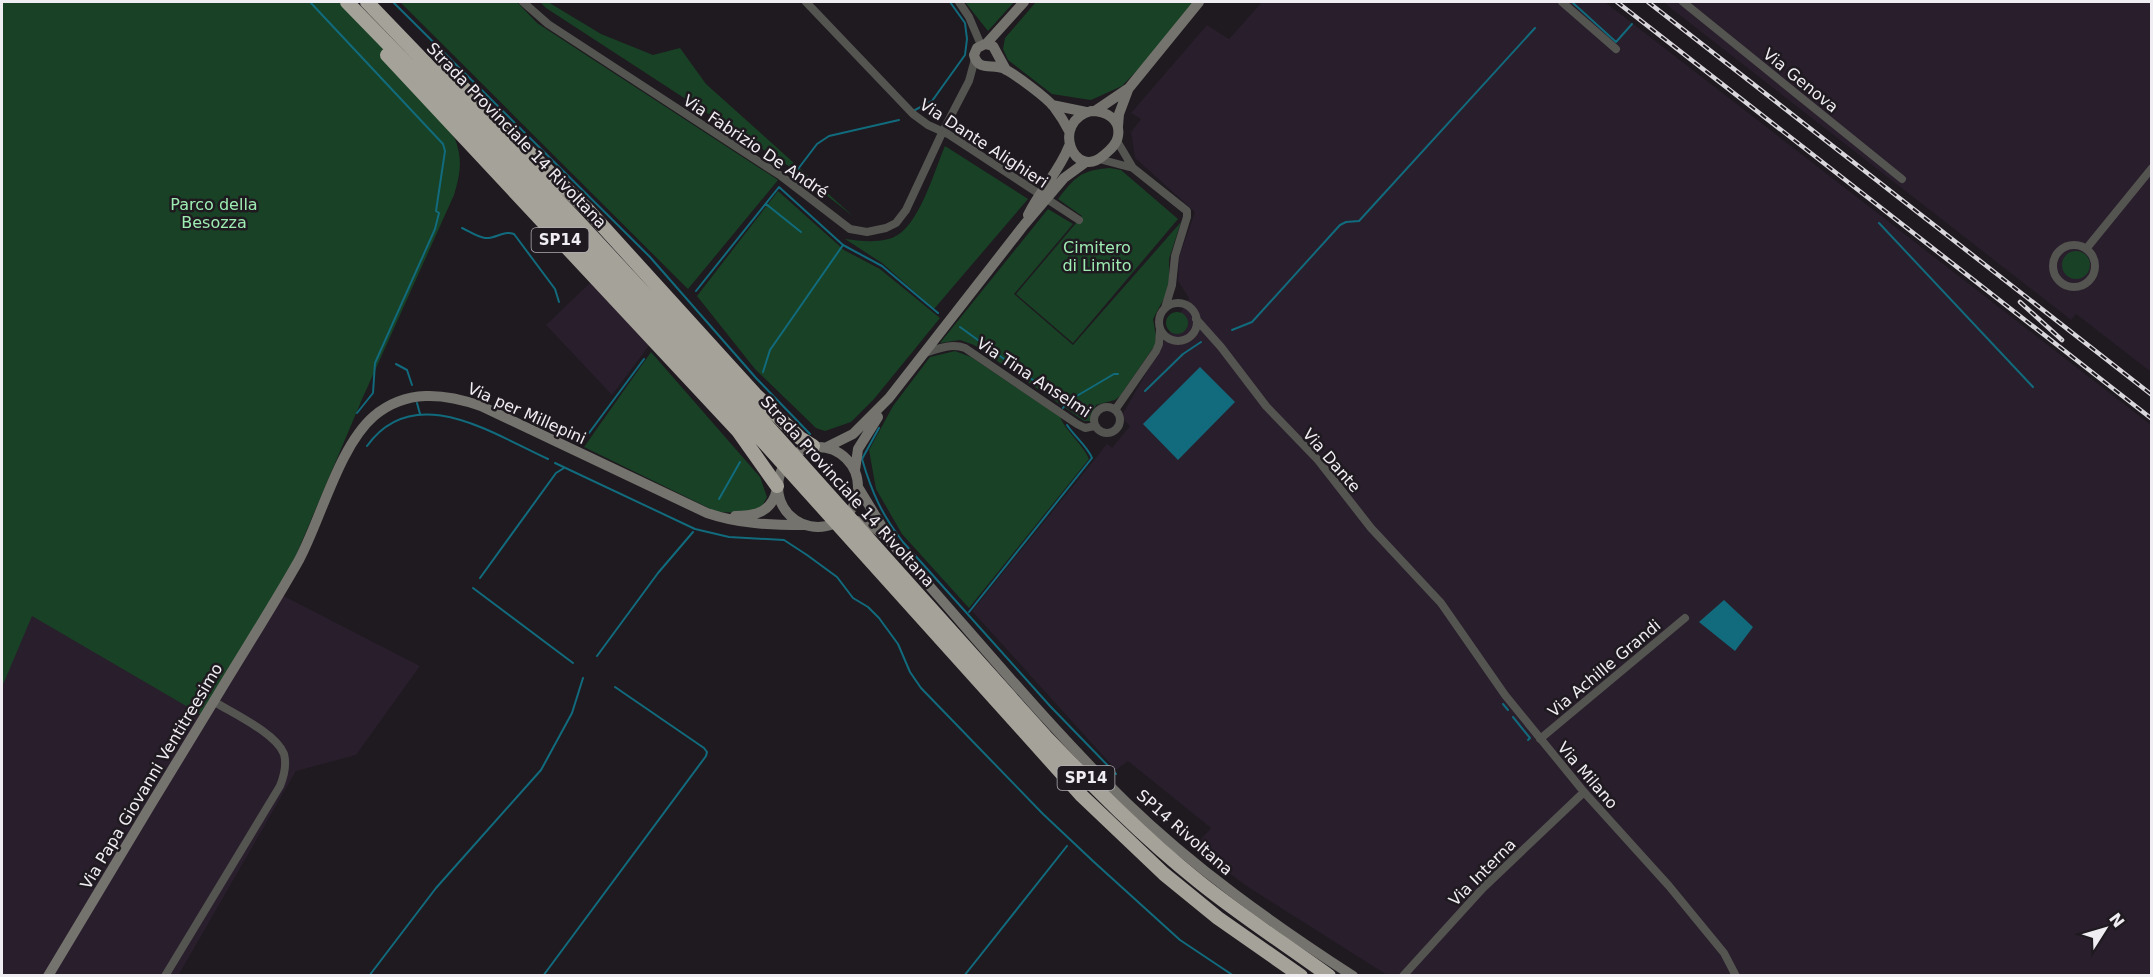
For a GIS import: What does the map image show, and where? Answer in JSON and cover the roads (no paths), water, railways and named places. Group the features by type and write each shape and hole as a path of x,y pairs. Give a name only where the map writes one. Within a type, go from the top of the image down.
{"highway":[{"name":"SP14","path":"336,2 738,431 777,487"},
{"name":"Strada Provinciale 14 Rivoltana","path":"347,2 765,433"},
{"name":"Strada Provinciale 14 Rivoltana","path":"367,2 576,218 870,550 1064,776 1107,822 1164,874 1213,914 1300,975"},
{"name":"SP14","path":"376,2 587,209 755,393 800,438 820,447"},
{"name":"Strada Provinciale 14 Rivoltana","path":"870,550 1120,812 1215,895 1329,975"}],"street":[{"name":"Via Fabrizio De André","path":"523,2 548,24 781,176 855,231 867,232 886,228 901,217 912,201 942,133 969,81 987,55"},
{"name":"Via Dante Alighieri","path":"806,2 827,21 913,114 942,133 948,134 1079,220"},
{"path":"959,2 969,17 987,55 1052,105 1070,131"},
{"path":"987,55 996,34 1024,2"},
{"path":"1196,319 1196,327 1192,335 1184,340 1174,341 1165,337 1160,328 1160,316 1166,308 1172,285 1174,256 1187,211 1133,168 1117,141 1119,114 1129,88 1199,2"},
{"path":"1562,2 1616,49"},
{"name":"Via Genova","path":"1683,2 1902,179"},
{"path":"855,470 858,449 889,398 1043,197 1062,164 1069,146 1070,131 1077,120 1129,88"},
{"path":"1052,105 1109,115 1118,127"},
{"path":"1099,159 1117,141"},
{"path":"1069,146 1077,157 1086,162"},
{"path":"1043,197 1071,171 1086,162 1099,159 1133,168"},
{"path":"2086,249 2151,168"},
{"path":"2073,245 2086,249 2094,260 2094,274 2085,284 2078,287 2065,285 2055,275 2053,269 2056,255 2073,245"},
{"path":"1172,285 1182,304"},
{"path":"1166,308 1174,304 1182,304 1192,310 1196,319 1221,347"},
{"name":"Via Tina Anselmi","path":"1115,410 1156,351 1160,328"},
{"path":"1192,335 1204,337 1221,347"},
{"name":"Via Tina Anselmi","path":"1156,351 1174,341"},
{"name":"Via Tina Anselmi","path":"923,353 946,346 958,346 970,351 1081,427 1095,426"},
{"name":"Via Dante","path":"1221,347 1279,422 1318,460 1371,528 1427,587"},
{"name":"Via per Millepini","path":"279,593 299,559 345,456 357,436 382,410 416,397 447,396 481,406 717,516 765,525 804,525"},
{"path":"804,525 785,511 780,500 777,487 780,471 786,461 800,450 820,447 853,434 889,398"},
{"name":"Via Tina Anselmi","path":"1107,407 1115,410 1120,420 1116,430 1100,432 1095,426 1094,418 1099,410 1107,407"},
{"path":"820,447 844,456 855,470"},
{"name":"SP14 Rivoltana","path":"855,470 858,487 872,512 900,552 1020,690 1097,773 1149,823 1227,888 1298,940 1353,975"},
{"name":"Via per Millepini","path":"717,516 747,516 763,512 771,505 777,487"},
{"path":"841,520 854,504 858,487"},
{"name":"SP14 Rivoltana","path":"804,525 822,527 841,520 854,519 871,525 900,552"},
{"name":"Via Milano","path":"1427,587 1462,632 1505,695 1540,739 1584,792 1669,885 1724,953 1736,975"},
{"name":"Via Papa Giovanni Ventitreesimo","path":"48,975 279,593"},
{"name":"Via Achille Grandi","path":"1540,739 1684,618"},
{"path":"165,975 280,786 285,770 284,754 268,735 213,701"},
{"name":"Via Interna","path":"1403,975 1483,888 1584,792"}],"water":[{"path":"1200,367 1235,402 1178,460 1143,424"},
{"path":"1724,600 1753,627 1735,651 1699,622"}],"waterway":[{"path":"310,2 443,144 445,151 436,211 439,213 435,229 375,363 373,393 357,413"},
{"path":"393,2 650,257 756,378 810,434"},
{"path":"915,110 932,101 965,55 967,39 965,23 950,2"},
{"path":"1572,2 1616,42 1632,24"},
{"path":"1232,330 1252,322 1340,225 1359,221 1535,28"},
{"path":"798,169 817,144 829,136 899,120"},
{"path":"696,291 779,187 843,245 882,266 938,313"},
{"path":"766,204 801,232"},
{"path":"1879,223 2033,387"},
{"path":"462,228 485,238 506,233 514,234 555,289 559,302"},
{"path":"763,372 770,350 843,245"},
{"path":"960,327 1066,404 1063,408"},
{"path":"1145,391 1183,354 1201,342"},
{"path":"589,433 644,359"},
{"path":"396,364 407,370 412,385"},
{"path":"1075,397 1114,374 1118,374"},
{"path":"417,403 420,414"},
{"path":"367,446 386,427 407,417 430,415 455,418 479,426 548,459"},
{"path":"969,612 1092,458 1067,425"},
{"path":"879,428 862,459 878,503 889,522 903,542 1050,706 1116,774"},
{"path":"719,499 740,462"},
{"path":"555,463 695,529 729,537 784,540 837,577 853,598 868,607 879,618 898,644 910,672 921,688 1043,814 1180,940 1234,976"},
{"path":"480,578 556,473 564,468"},
{"path":"597,656 658,573 693,532"},
{"path":"473,588 573,663"},
{"path":"369,976 436,888 541,770 572,713 583,678"},
{"path":"543,976 707,752 615,687"},
{"path":"1503,704 1508,710"},
{"path":"1513,717 1530,738 1528,740"},
{"path":"964,976 1067,846"}],"railway":[{"path":"1617,2 2152,419"},
{"path":"1648,2 2152,395"},
{"path":"2020,302 2062,340"}],"park label":[{"name":"Parco della Besozza","path":"214,213"},
{"name":"Cimitero di Limito","path":"1097,256"}]}
